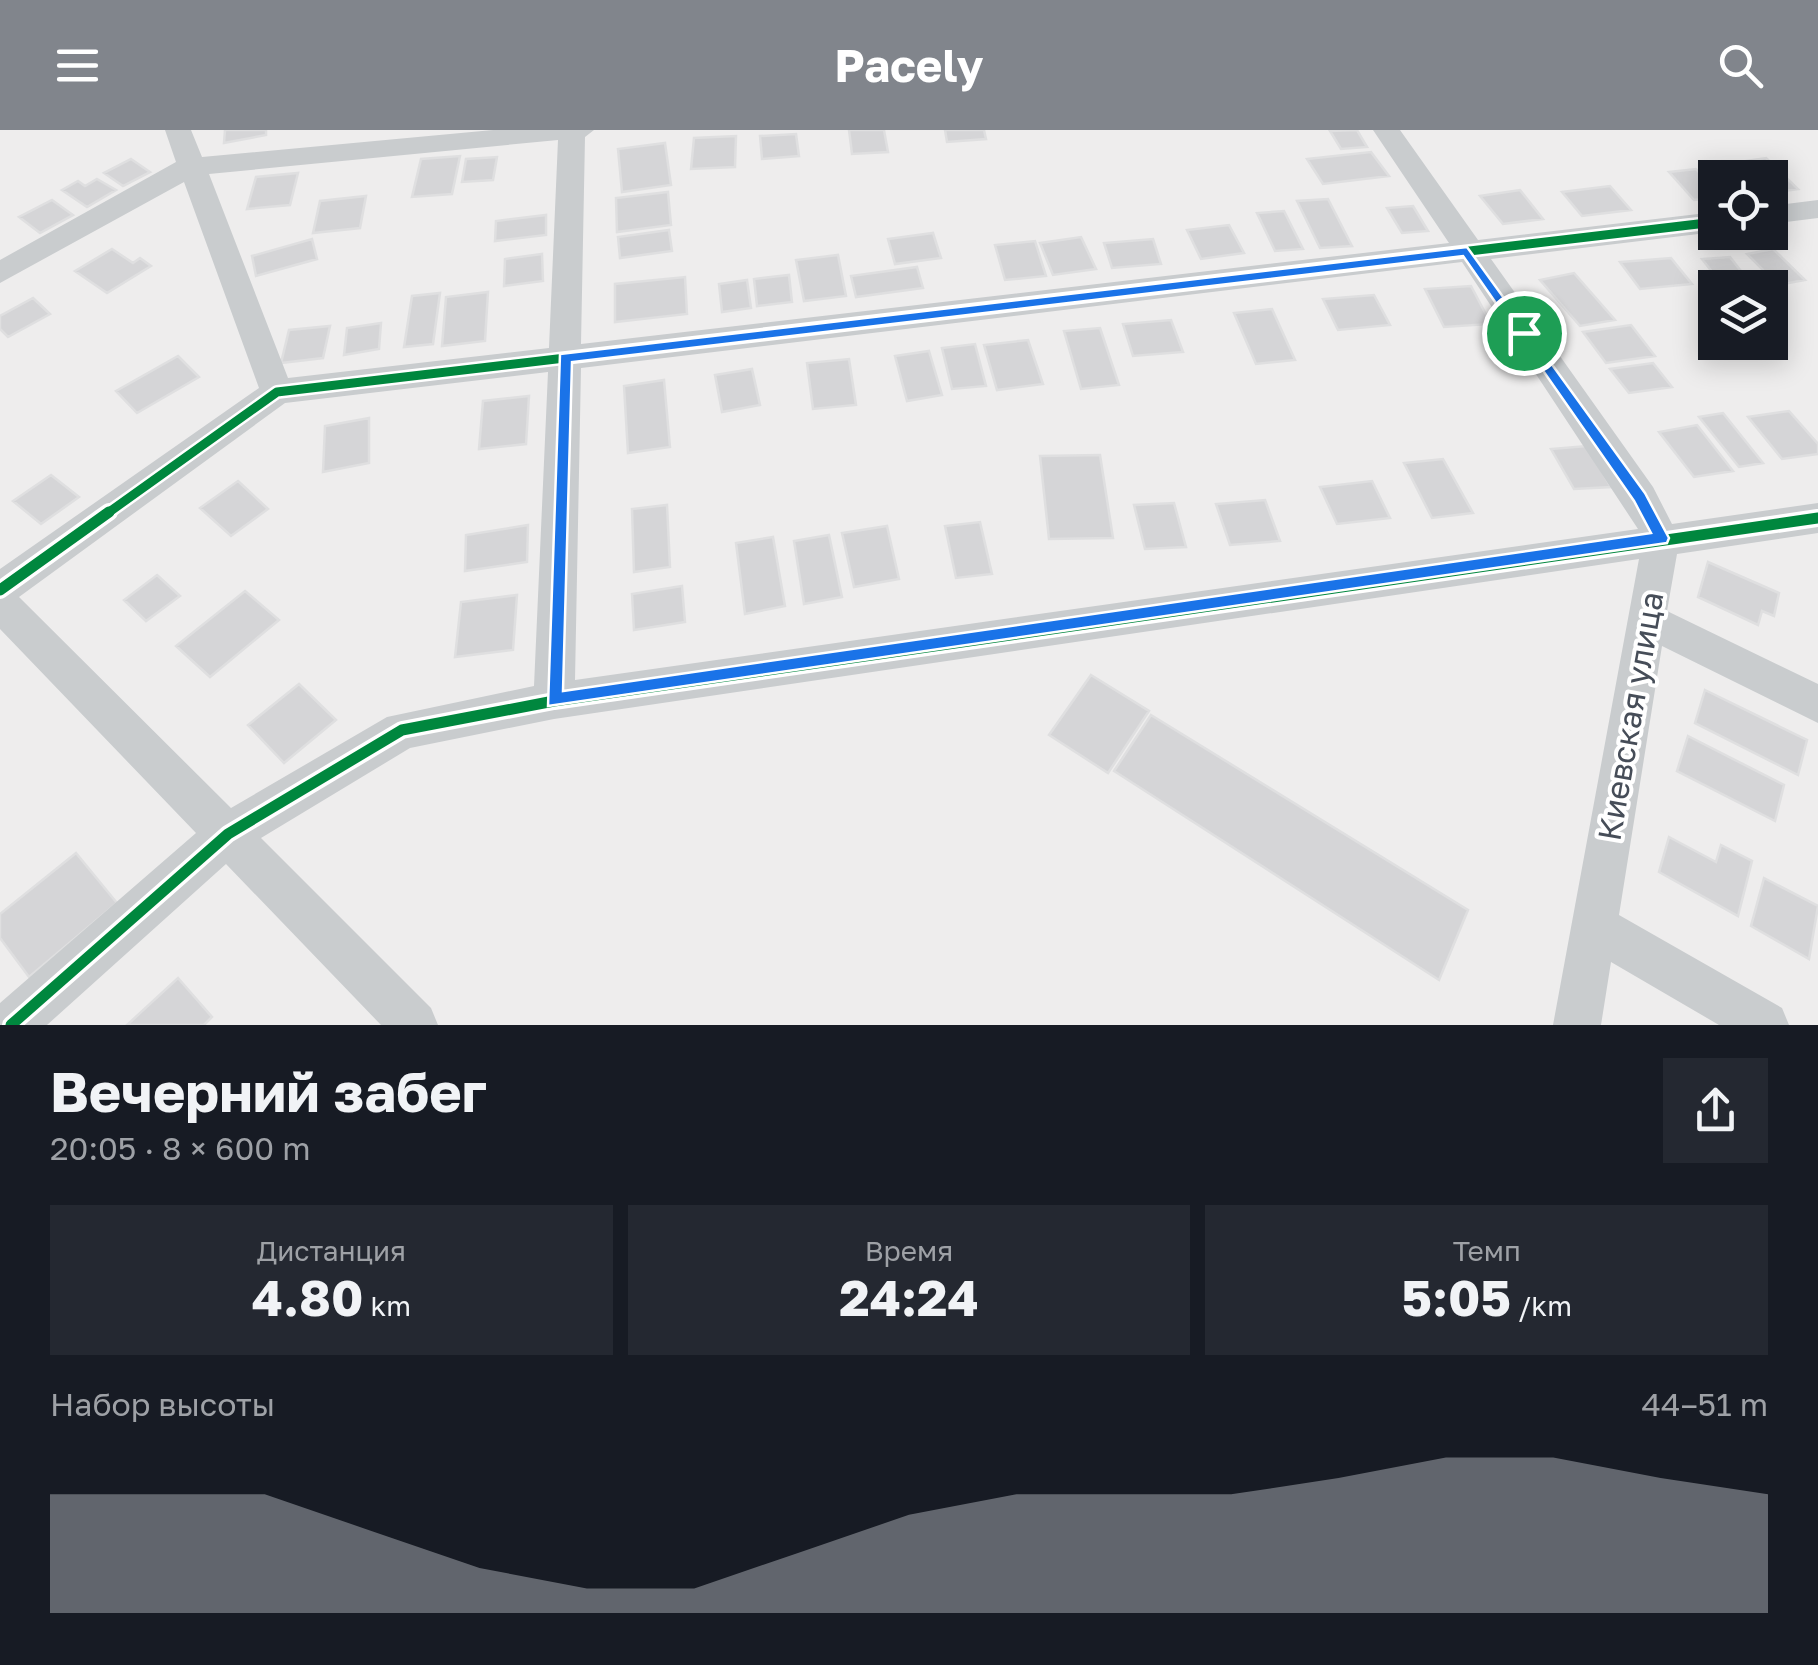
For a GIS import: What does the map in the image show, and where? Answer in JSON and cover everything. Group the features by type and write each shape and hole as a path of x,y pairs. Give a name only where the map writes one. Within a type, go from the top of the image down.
{"street":[{"path":"178,130 188,167 278,392"},
{"path":"554,701 572,130"},
{"path":"0,273 188,167 582,130"},
{"path":"1386,130 1640,497 1661,538"},
{"path":"1788,213 1818,209"},
{"path":"0,590 278,392 1698,224"},
{"path":"11,1025 228,834 402,730 554,701 1818,518"},
{"name":"Киевская улица","path":"1577,1025 1661,538"},
{"path":"0,603 414,1025"},
{"path":"1646,620 1818,704"},
{"path":"1594,926 1765,1025"}],"building":[{"path":"225,130 266,130 266,135 224,143"},
{"path":"849,130 884,130 888,152 852,154"},
{"path":"945,130 984,130 986,139 947,142"},
{"path":"1357,130 1367,147 1341,149 1330,131"},
{"path":"796,134 799,156 762,159 760,136"},
{"path":"736,136 735,167 691,169 694,138"},
{"path":"665,143 671,185 622,192 618,149"},
{"path":"1371,152 1389,176 1323,184 1307,159"},
{"path":"460,156 452,194 412,197 421,159"},
{"path":"497,157 493,180 462,182 466,159"},
{"path":"131,159 150,172 123,186 104,173"},
{"path":"1696,169 1698,200 1694,200 1669,172"},
{"path":"298,173 290,205 247,209 256,177"},
{"path":"97,179 116,190 87,207 62,190 78,181 85,186"},
{"path":"1610,186 1631,210 1582,216 1562,192"},
{"path":"1520,190 1543,219 1503,224 1480,196"},
{"path":"668,192 671,225 617,232 616,198"},
{"path":"366,196 360,228 313,233 320,201"},
{"path":"1328,199 1352,246 1320,248 1297,201"},
{"path":"52,200 73,215 40,233 19,217"},
{"path":"1413,206 1428,231 1402,233 1387,208"},
{"path":"1284,211 1303,249 1275,251 1257,213"},
{"path":"546,215 546,235 495,241 496,221"},
{"path":"1229,225 1244,253 1201,259 1187,230"},
{"path":"669,230 672,251 620,258 618,237"},
{"path":"933,233 941,258 895,264 888,239"},
{"path":"1081,237 1096,269 1053,275 1040,243"},
{"path":"312,239 317,259 256,276 252,256"},
{"path":"1153,239 1161,264 1112,268 1104,243"},
{"path":"1035,241 1046,276 1005,280 995,245"},
{"path":"112,249 133,263 140,258 151,266 107,293 75,271"},
{"path":"1774,250 1805,280 1788,283 1788,270 1763,270 1747,254"},
{"path":"542,254 543,281 504,286 505,259"},
{"path":"838,255 846,296 804,301 796,260"},
{"path":"1730,257 1740,270 1711,270 1702,259"},
{"path":"1671,258 1692,284 1640,289 1620,262"},
{"path":"917,267 923,288 856,297 851,276"},
{"path":"1574,273 1615,320 1580,326 1540,280"},
{"path":"789,275 792,302 757,306 754,279"},
{"path":"685,277 687,314 615,322 615,284"},
{"path":"747,280 751,308 722,312 719,284"},
{"path":"1471,286 1491,324 1444,327 1425,289"},
{"path":"488,292 485,341 442,346 446,297"},
{"path":"440,293 433,344 404,347 412,296"},
{"path":"1374,295 1390,325 1338,330 1323,299"},
{"path":"33,298 50,314 8,337 0,329 0,316"},
{"path":"1272,309 1295,360 1256,364 1234,313"},
{"path":"1171,320 1183,352 1133,356 1123,324"},
{"path":"381,323 379,349 344,355 347,328"},
{"path":"1631,325 1655,356 1606,363 1583,332"},
{"path":"330,326 323,358 281,363 289,330"},
{"path":"1100,328 1119,385 1081,389 1064,331"},
{"path":"1028,340 1043,384 997,390 984,345"},
{"path":"975,344 986,386 952,389 942,348"},
{"path":"929,351 942,395 907,401 895,356"},
{"path":"178,356 199,377 137,413 116,391"},
{"path":"849,359 856,405 813,409 807,363"},
{"path":"1653,363 1672,387 1629,393 1610,369"},
{"path":"752,369 760,405 722,412 715,375"},
{"path":"664,380 670,447 628,453 624,386"},
{"path":"529,396 526,444 479,449 483,401"},
{"path":"1789,411 1818,444 1818,454 1782,459 1748,417"},
{"path":"1723,413 1763,463 1739,467 1699,417"},
{"path":"369,418 369,463 323,472 325,426"},
{"path":"1697,425 1733,471 1694,477 1659,432"},
{"path":"1587,446 1611,487 1574,489 1551,449"},
{"path":"1100,455 1113,538 1049,539 1040,456"},
{"path":"1443,459 1473,513 1432,518 1404,463"},
{"path":"51,475 79,497 41,524 13,501"},
{"path":"238,481 268,509 231,536 200,508"},
{"path":"1372,481 1390,518 1337,524 1320,487"},
{"path":"1265,500 1280,541 1230,545 1216,504"},
{"path":"1174,503 1186,547 1145,549 1134,505"},
{"path":"667,505 670,567 634,572 632,509"},
{"path":"980,522 992,574 956,578 945,526"},
{"path":"528,525 527,562 465,571 466,535"},
{"path":"887,526 899,579 854,587 842,533"},
{"path":"829,535 842,597 804,604 794,541"},
{"path":"773,537 785,606 745,614 736,543"},
{"path":"1708,562 1779,593 1774,616 1762,611 1758,625 1698,597"},
{"path":"157,575 180,596 146,621 124,600"},
{"path":"682,586 685,622 634,630 632,594"},
{"path":"245,591 279,620 210,677 176,646"},
{"path":"517,595 513,650 455,657 461,602"},
{"path":"1091,675 1149,711 1108,773 1049,735"},
{"path":"299,684 336,720 284,763 248,725"},
{"path":"1705,690 1807,740 1798,775 1695,723"},
{"path":"1151,715 1468,910 1439,980 1114,771"},
{"path":"1688,736 1784,785 1775,821 1677,771"},
{"path":"1669,837 1716,862 1721,845 1752,861 1738,916 1659,872"},
{"path":"76,853 117,903 29,977 0,938 0,914"},
{"path":"1764,878 1818,906 1809,959 1751,926"},
{"path":"178,978 212,1017 204,1025 127,1025"}],"cycle path":[{"path":"0,590 277,392 1698,224"},
{"path":"11,1025 228,834 402,730 554,701 1818,518"}],"route":[{"path":"1467,251 1524,333 1640,497 1661,538 554,701 565,358 1467,251"}]}
